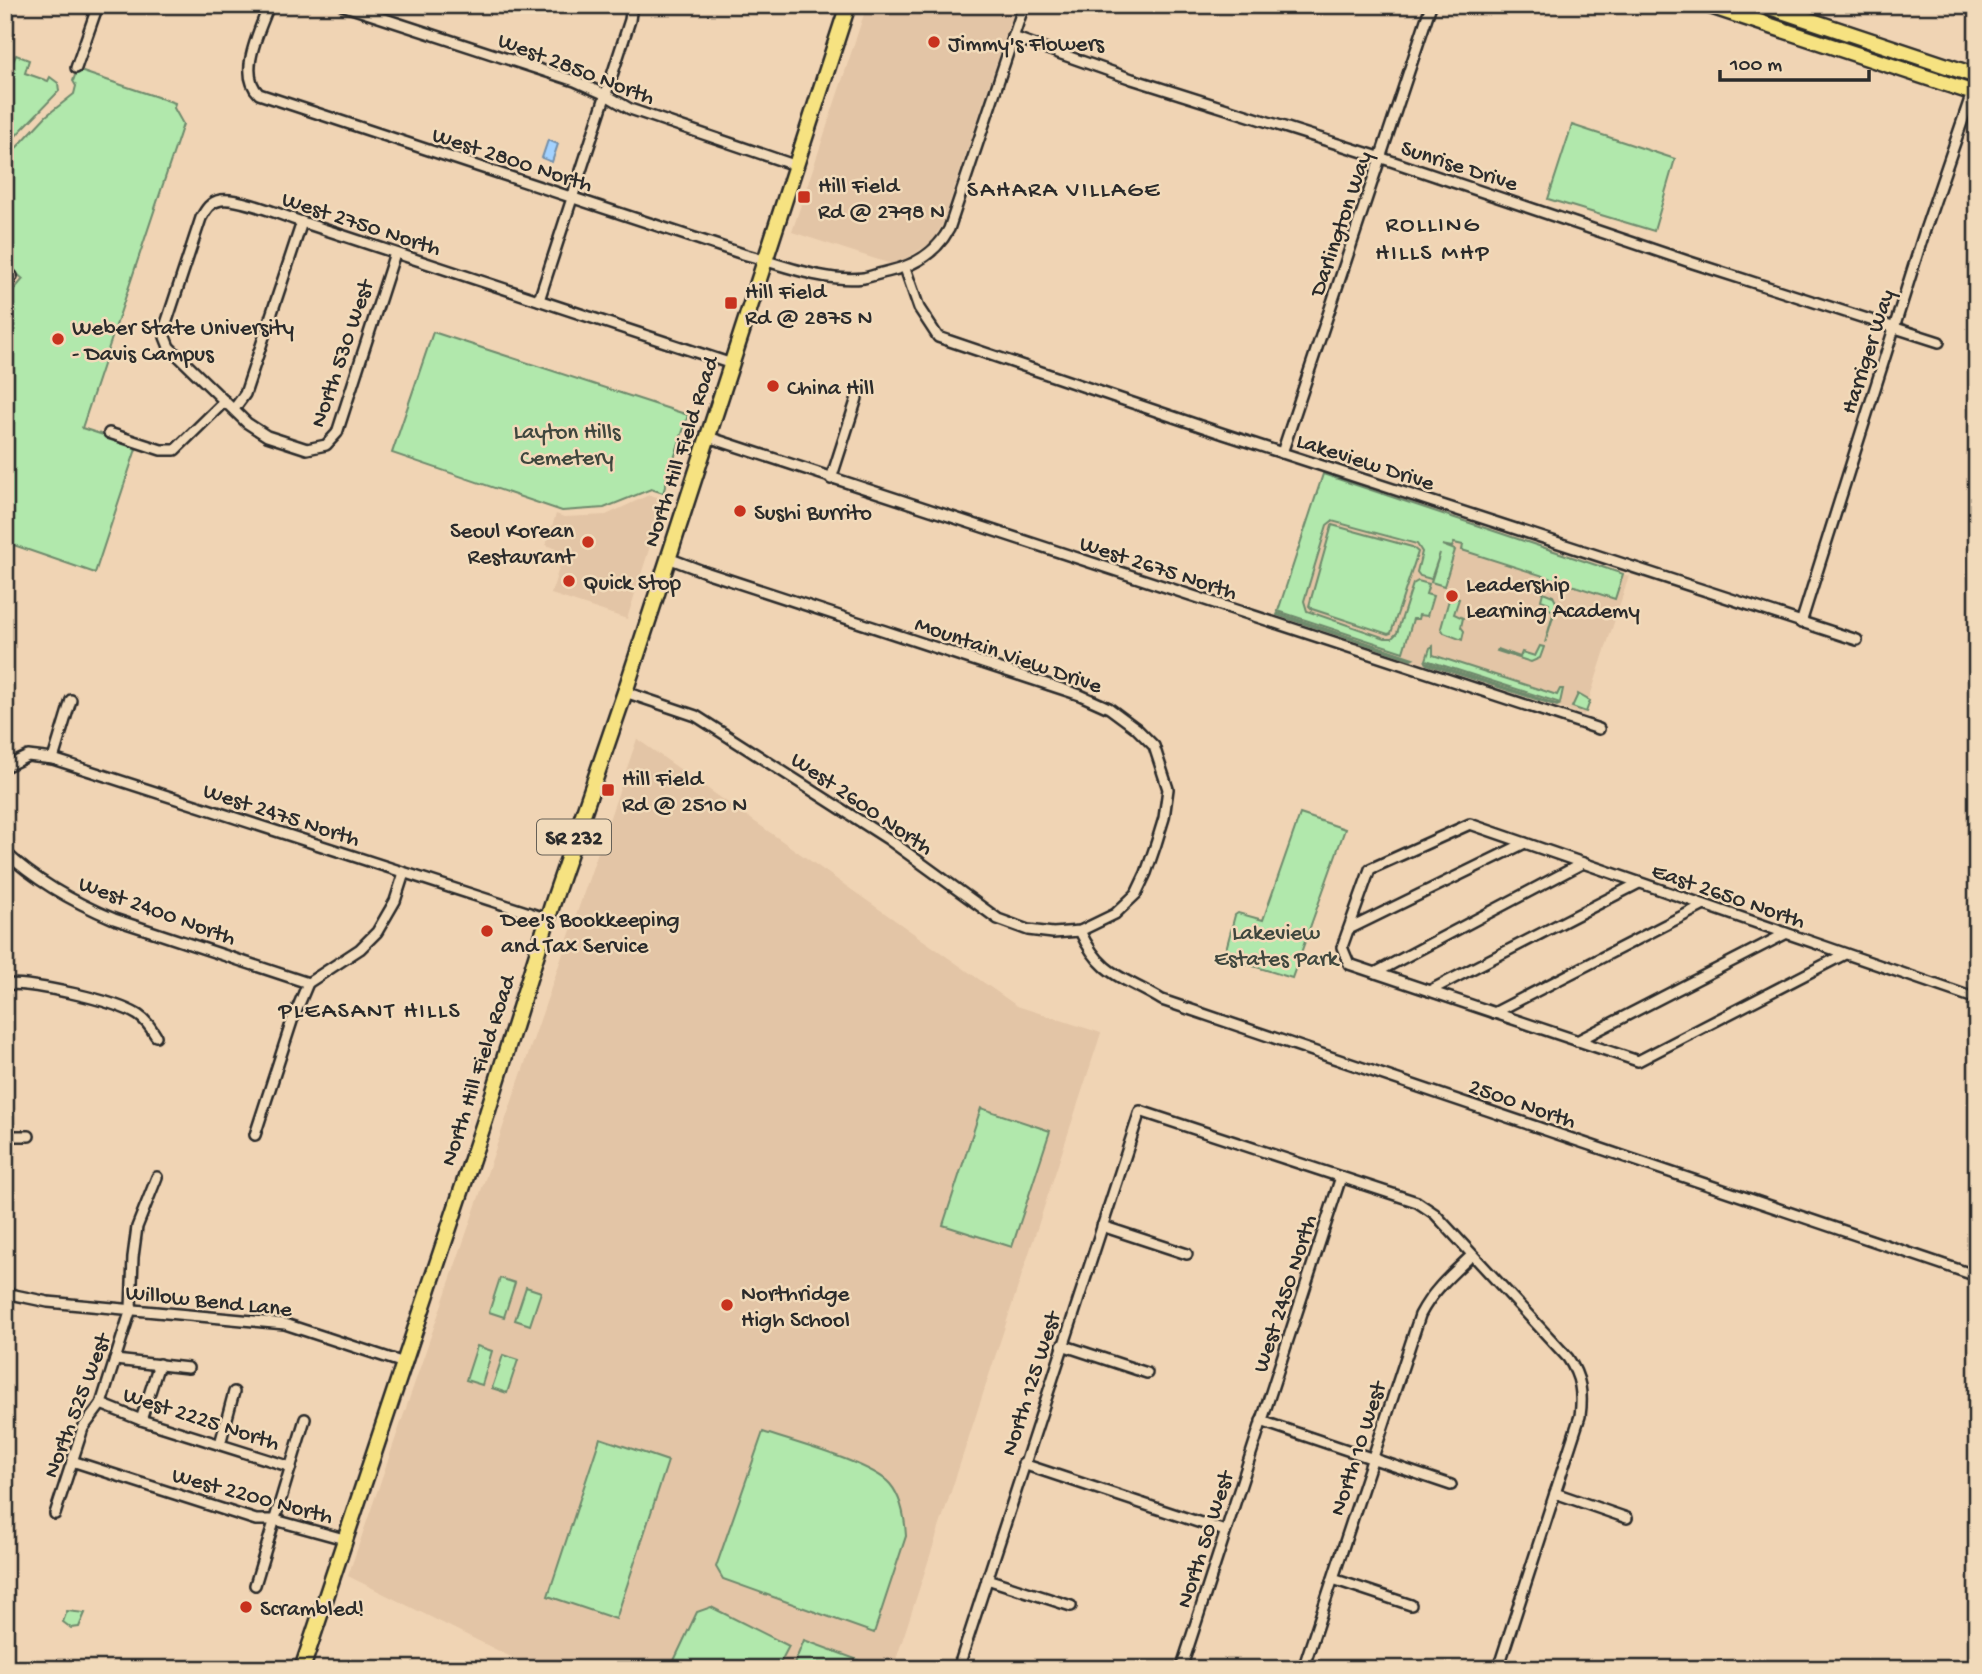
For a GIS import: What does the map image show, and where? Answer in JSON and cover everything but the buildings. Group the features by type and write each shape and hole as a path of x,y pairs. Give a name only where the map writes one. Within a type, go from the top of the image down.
{"main road":[{"name":"North Hill Field Road","path":"302,1669 485,1121 548,919 625,692 848,5"},
{"path":"1707,5 1974,94"},
{"path":"1764,5 1977,76"}],"street":[{"path":"76,68 97,8 80,5"},
{"name":"West 2800 North","path":"269,5 248,67 252,88 268,99 811,274 863,278 905,268 931,254 940,245 949,229 1013,37"},
{"name":"West 2850 North","path":"342,5 575,81 630,109 797,166"},
{"path":"539,300 630,20 632,5"},
{"path":"1013,37 1024,5"},
{"name":"Darlington Way","path":"1282,453 1431,5"},
{"name":"Sunrise Drive","path":"1013,37 1132,79 1382,158 1693,263 1940,342"},
{"name":"Harriger Way","path":"1801,623 1894,327 1974,94"},
{"name":"West 2750 North","path":"234,409 169,347 165,337 166,324 201,218 208,205 219,200 231,200 302,222 732,364"},
{"path":"234,409 245,394 302,222"},
{"name":"North 530 West","path":"234,409 247,423 267,436 307,449 326,445 337,433 395,253"},
{"name":"Lakeview Drive","path":"905,268 919,308 938,337 1282,453 1857,640"},
{"path":"5,271 12,276 5,289"},
{"path":"831,479 857,398"},
{"path":"108,433 162,450 175,450 225,401"},
{"name":"West 2675 North","path":"708,437 1599,729"},
{"name":"Mountain View Drive","path":"668,558 1080,695 1109,708 1136,728 1158,751 1168,789 1164,818 1146,873 1136,894 1115,914 1080,931"},
{"name":"West 2600 North","path":"625,692 696,716 888,839 999,919 1028,930 1053,933 1080,931"},
{"path":"53,759 71,700"},
{"name":"West 2475 North","path":"5,767 28,757 53,759 548,919"},
{"name":"East 2650 North","path":"1349,929 1370,869 1470,824 1977,999"},
{"path":"1525,843 1349,929 1342,947 1349,964 1638,1061 1845,954"},
{"name":"West 2400 North","path":"5,852 54,890 87,908 309,983"},
{"path":"1375,973 1584,863"},
{"path":"256,1135 292,1021 309,983 360,949 377,932 395,901 404,873"},
{"path":"1429,991 1639,883"},
{"path":"1494,1013 1704,905"},
{"name":"2500 North","path":"1080,931 1105,969 1162,1000 1977,1276"},
{"path":"1577,1041 1784,934"},
{"path":"5,984 49,988 118,1007 138,1015 156,1036"},
{"name":"North 125 West","path":"958,1669 1140,1111 1341,1177"},
{"path":"5,1133 29,1136"},
{"name":"North 525 West","path":"55,1514 83,1428 101,1404 131,1309 137,1227 157,1177"},
{"path":"1341,1177 1417,1202 1435,1214 1576,1369 1581,1387 1580,1416 1497,1669"},
{"name":"West 2450 North","path":"1261,1421 1341,1177"},
{"path":"1102,1226 1187,1254"},
{"name":"North 10 West","path":"1303,1669 1420,1315 1439,1285 1472,1255"},
{"name":"Willow Bend Lane","path":"5,1293 48,1303 285,1324 404,1363"},
{"path":"1062,1345 1147,1373"},
{"path":"115,1360 188,1368"},
{"path":"141,1420 159,1364"},
{"path":"220,1444 234,1392"},
{"name":"West 2225 North","path":"101,1404 141,1420 291,1467"},
{"path":"255,1585 305,1419"},
{"path":"1261,1421 1451,1485"},
{"name":"North 50 West","path":"1181,1669 1261,1421"},
{"name":"West 2200 North","path":"72,1461 256,1520 275,1520 344,1539"},
{"path":"1023,1464 1225,1531"},
{"path":"1555,1493 1627,1518"},
{"path":"987,1579 1071,1606"},
{"path":"1332,1579 1410,1605"}],"shaded area":[{"path":"867,5 1016,5 942,225 931,243 907,258 891,264 792,232"},
{"name":"Leadership Learning Academy","path":"1322,477 1629,576 1584,715 1276,616"},
{"path":"649,495 665,499 627,619 551,594 564,552 546,545 556,514 564,517 606,515"},
{"name":"Northridge High School","path":"637,739 1017,1006 1101,1033 893,1669 535,1669 348,1576"}],"green space":[{"path":"16,55 29,60 25,73 48,81 50,77 58,83 59,91 5,147 5,79"},
{"name":"Weber State University - Davis Campus","path":"77,70 175,103 174,108 183,124 82,428 137,446 95,573 5,542 5,300 23,279 5,263 5,160 46,116 74,94 76,86 73,81"},
{"path":"1572,125 1675,159 1654,231 1548,199"},
{"name":"Layton Hills Cemetery","path":"433,332 688,415 663,493 651,489 604,508 562,511 392,453"},
{"path":"1323,474 1623,574 1615,599 1462,550 1463,545 1454,543 1452,547 1442,545 1455,550 1444,586 1431,582 1440,553 1431,579 1420,576 1417,572 1422,552 1417,544 1332,521 1327,525 1304,601 1307,611 1385,638 1392,638 1397,633 1413,584 1418,581 1429,584 1426,594 1433,596 1427,616 1419,615 1418,619 1413,619 1403,652 1278,611"},
{"path":"1332,525 1412,547 1418,552 1391,633 1309,606"},
{"path":"1543,592 1553,596 1557,604 1545,643 1554,611 1547,608 1549,603 1541,600"},
{"path":"1450,596 1459,599 1454,614 1463,618 1462,640 1444,633 1441,628"},
{"path":"1278,613 1413,658 1277,615"},
{"path":"1433,646 1433,655 1557,695 1560,689 1563,689 1560,703 1426,660"},
{"path":"1540,646 1544,647 1540,658 1531,662 1497,651 1498,649 1520,657 1522,652 1535,656"},
{"path":"1426,662 1559,705 1427,664"},
{"path":"1578,694 1590,701 1586,712 1572,707"},
{"name":"Lakeview Estates Park","path":"1300,814 1345,829 1292,978 1224,957 1235,915 1238,913 1263,920"},
{"path":"981,1108 1050,1131 1012,1247 943,1225"},
{"path":"500,1278 515,1283 504,1317 489,1312"},
{"path":"526,1287 541,1292 530,1325 515,1320"},
{"path":"477,1346 492,1351 482,1385 466,1380"},
{"path":"503,1355 518,1360 507,1393 492,1388"},
{"path":"763,1432 867,1468 890,1484 897,1496 904,1515 906,1536 874,1633 723,1579 716,1567"},
{"path":"600,1438 668,1461 616,1619 548,1596"},
{"path":"711,1607 789,1646 777,1669 670,1669 697,1612"},
{"path":"67,1611 85,1613 79,1627 71,1628 63,1622"},
{"path":"804,1640 869,1664 867,1669 792,1669"}],"water":[{"path":"548,140 558,144 552,162 542,158"}],"place":[{"name":"Jimmy's Flowers","path":"934,42"},
{"name":"Hill Field Rd @ 2798 N","path":"804,197"},
{"name":"Hill Field Rd @ 2875 N","path":"731,303"},
{"name":"Weber State University - Davis Campus","path":"58,339"},
{"name":"China Hill","path":"773,386"},
{"name":"Sushi Burrito","path":"740,511"},
{"name":"Seoul Korean Restaurant","path":"588,542"},
{"name":"Quick Stop","path":"569,581"},
{"name":"Leadership Learning Academy","path":"1452,596"},
{"name":"Hill Field Rd @ 2510 N","path":"608,790"},
{"name":"Dee's Bookkeeping and Tax Service","path":"487,931"},
{"name":"Northridge High School","path":"727,1305"},
{"name":"Scrambled!","path":"246,1607"}],"district":[{"name":"SAHARA VILLAGE","path":"1064,188"},
{"name":"ROLLING HILLS MHP","path":"1433,237"},
{"name":"PLEASANT HILLS","path":"370,1009"}]}
